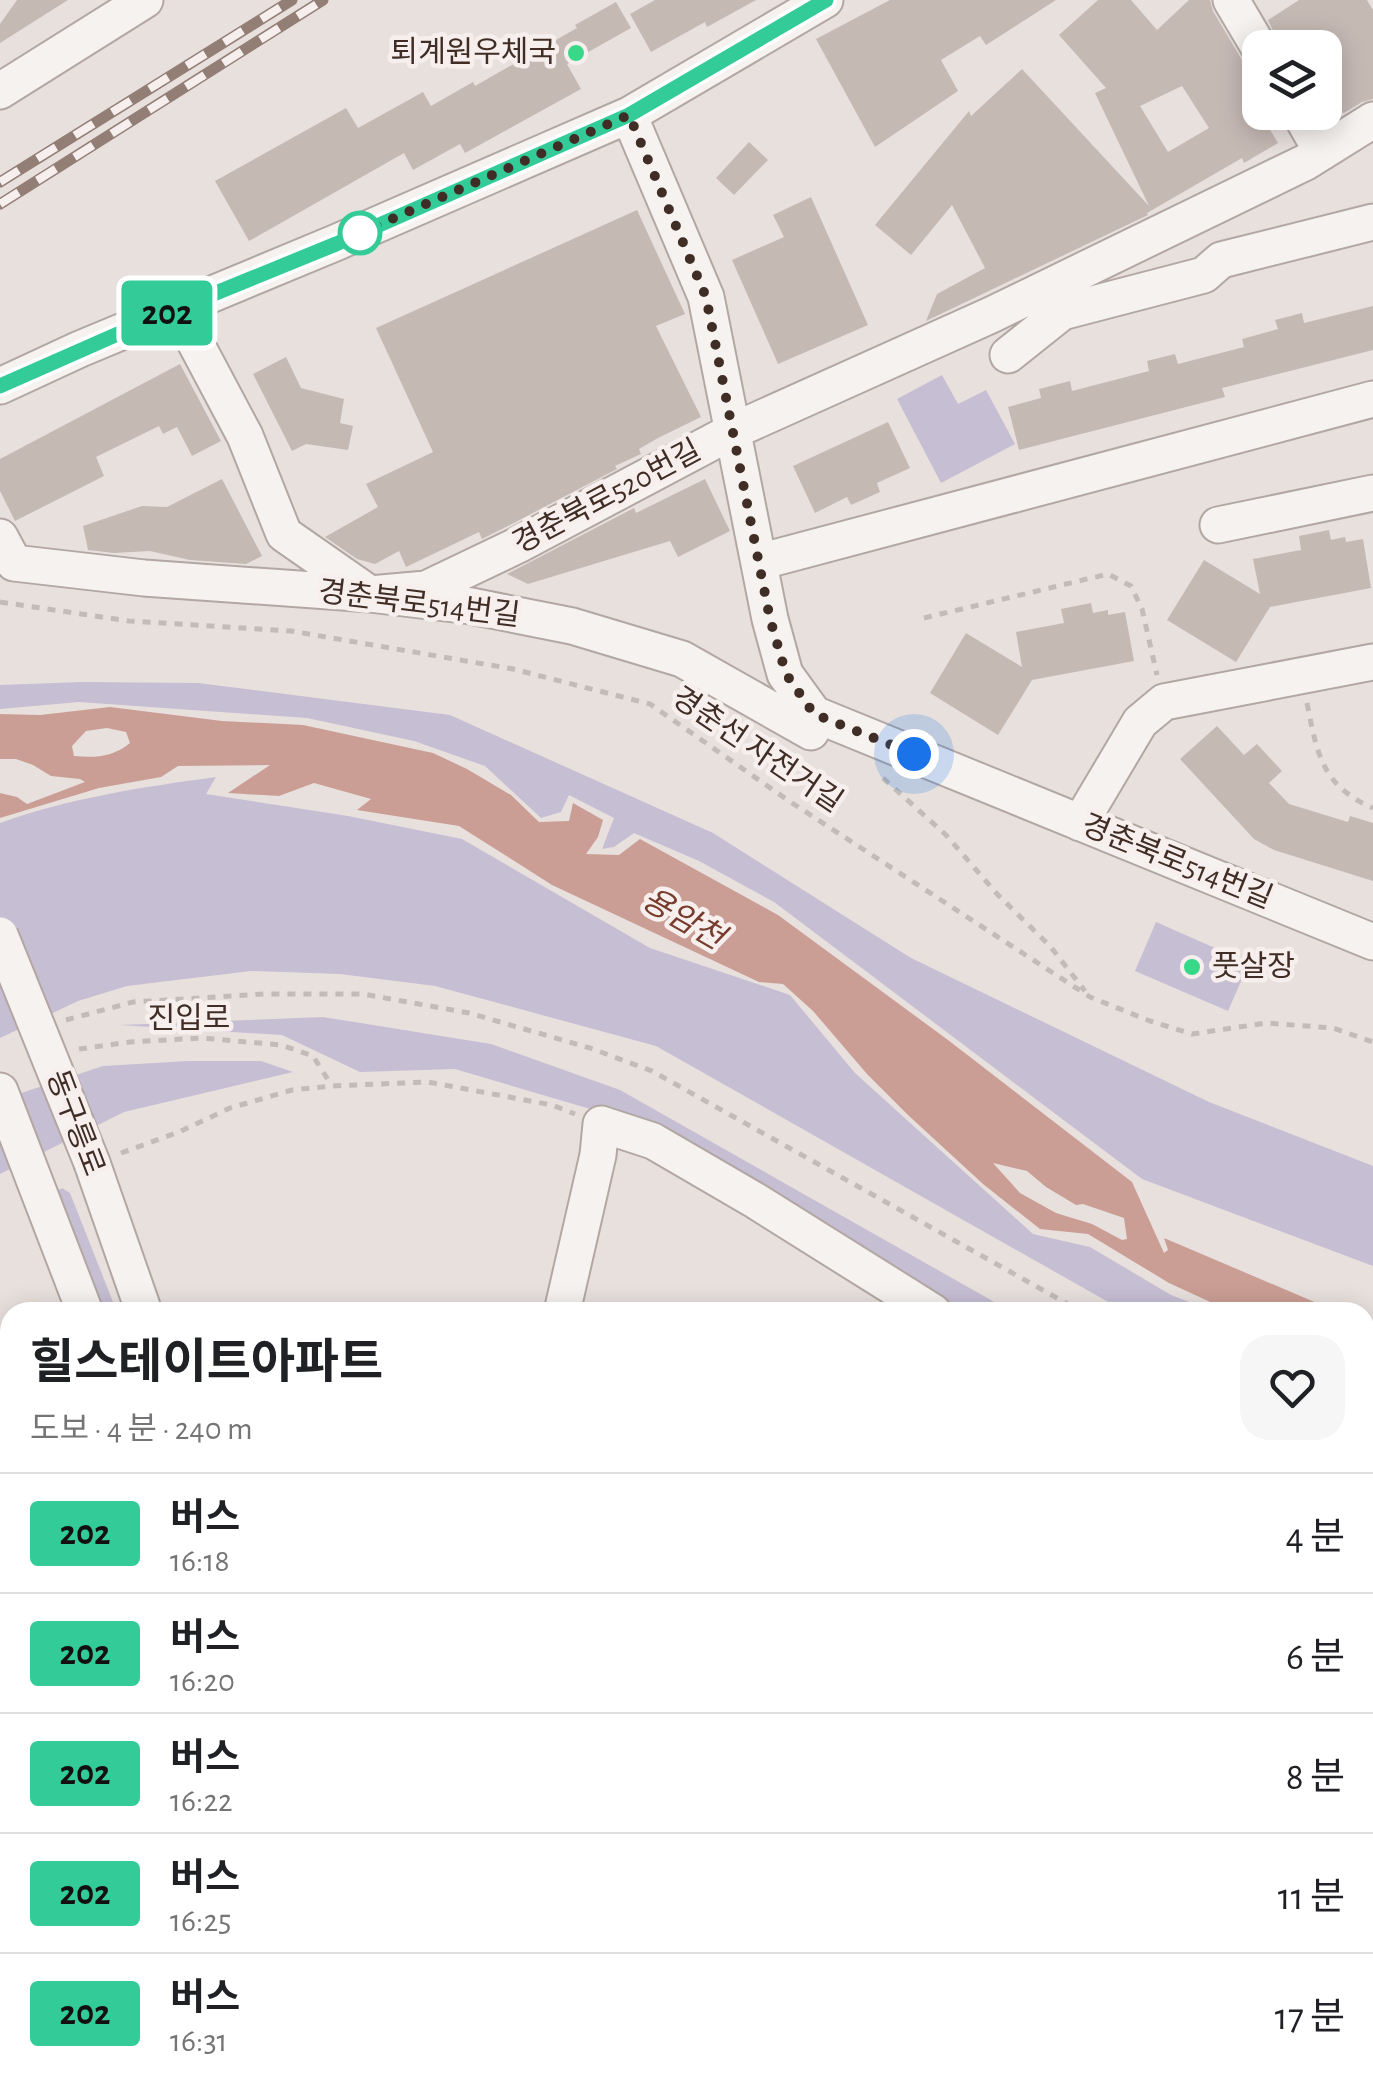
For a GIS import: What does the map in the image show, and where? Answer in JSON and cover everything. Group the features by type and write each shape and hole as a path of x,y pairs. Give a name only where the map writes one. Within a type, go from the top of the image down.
{"street":[{"path":"0,92 145,0"},
{"path":"0,386 629,115 825,0"},
{"path":"1231,0 1249,30"},
{"path":"629,115 706,297 770,619 786,674 814,714"},
{"name":"경춘북로520번길","path":"370,594 426,589 733,432 991,315 1306,162 1373,120"},
{"path":"1309,130 1322,152"},
{"path":"1008,355 1062,312 1204,275 1221,260 1373,222"},
{"path":"177,308 245,436 284,534 370,594"},
{"path":"758,562 1373,398"},
{"path":"1218,525 1373,494"},
{"name":"경춘북로514번길","path":"0,538 14,564 144,578 370,594 471,606 572,626 682,659 811,732 814,714 1373,942"},
{"path":"1080,823 1140,722 1164,702 1373,662"},
{"name":"동구릉로","path":"0,935 92,1164 140,1302"},
{"name":"동구릉로","path":"0,1091 81,1302"},
{"path":"564,1302 598,1155 601,1124 652,1141 918,1302"}],"path":[{"path":"924,618 1108,574 1131,586 1142,609 1164,702"},
{"name":"경춘선 자전거길","path":"0,602 129,622 290,630 513,669 650,704 789,801 1090,997 1150,1022 1192,1034 1266,1024 1333,1028 1373,1042"},
{"path":"1301,676 1317,751 1329,778 1354,800 1373,808"},
{"name":"경춘선 자전거길","path":"881,776 946,835 998,895 1050,946 1090,997"},
{"path":"55,1028 69,1018 133,1002 265,994 364,994 469,1013 590,1048 652,1071 1064,1302"},
{"name":"진입로","path":"64,1049 202,1038 281,1045 313,1056 332,1086"},
{"path":"92,1164 179,1132 230,1108 292,1090 332,1086 428,1082 552,1105 601,1124"}],"shaded area":[{"path":"942,375 958,404 986,390 1015,444 941,483 897,399"},
{"path":"198,683 450,715 713,833 911,958 1209,1102 1373,1166 1373,1266 1142,1179 774,902 699,861 634,833 614,847 602,849 614,818 569,795 561,812 541,818 485,766 414,741 307,718 79,702 0,709 0,685"},
{"path":"216,777 206,794 462,839 650,948 790,995 855,1073 1033,1234 1090,1247 1189,1302 1108,1302 656,1046 435,986 340,974 251,971 127,986 78,1001 0,1038 0,823 134,789"},
{"name":"풋살장","path":"1156,922 1249,963 1228,1011 1135,971"},
{"path":"323,1017 491,1044 620,1090 994,1302 935,1302 614,1116 455,1069 360,1072 282,1035 120,1025"},
{"path":"261,1061 293,1072 124,1112 0,1174 0,1100 103,1066"},
{"path":"62,1188 70,1193 113,1302 98,1302 56,1198"}],"water":[{"name":"용암천","path":"110,707 222,721 303,725 433,753 511,795 539,822 569,821 573,803 603,820 598,837 586,854 619,855 640,839 778,915 948,1040 1132,1182 1164,1253 1168,1250 1164,1238 1314,1302 1210,1302 1169,1283 1088,1234 1040,1229 983,1184 908,1115 813,1011 783,984 759,982 552,885 459,826 357,810 371,799 314,783 279,796 228,793 270,765 178,766 161,777 99,788 0,818 0,793 27,804 85,782 51,776 16,759 0,759 0,714 40,715","holes":["107,728 126,732 130,743 117,751 104,756 74,756 72,746 86,731","993,1163 1027,1171 1076,1205 1124,1218 1127,1239 1056,1213 1020,1193"]}],"building":[{"path":"17,0 68,0 0,43 0,24"},
{"path":"655,0 756,0 651,52 630,14"},
{"path":"890,0 1056,0 986,45 980,36 941,60 958,91 875,147 816,39"},
{"path":"1098,0 1131,0 1157,30 1189,0 1210,0 1242,60 1242,130 1270,130 1278,143 1244,163 1242,158 1148,215 926,321 937,294 985,268 952,205 911,255 875,225 969,111 971,116 1022,69 1149,206 1095,93 1106,88 1059,35","holes":["1182,86 1209,128 1168,152 1140,106"]},
{"path":"1299,0 1367,0 1373,10 1373,99 1342,112 1342,30 1273,30 1268,20"},
{"path":"616,2 631,28 567,64 581,89 465,153 460,144 413,170 404,153 249,241 215,181 346,108 358,128 423,92 431,106 473,82 475,86"},
{"path":"749,142 768,160 734,195 716,178"},
{"path":"811,197 868,325 778,364 732,260 784,237 773,215"},
{"path":"637,210 685,314 656,326 701,417 639,449 641,454 615,466 617,469 508,526 482,539 479,532 406,567 399,551 375,564 357,559 325,537 378,507 366,484 433,452 376,328"},
{"path":"1373,306 1373,350 1222,388 1225,397 1019,450 1008,407 1041,398 1039,389 1070,381 1072,391 1149,371 1147,361 1175,354 1178,364 1244,347 1242,339 1278,329 1275,320 1302,313 1304,323"},
{"path":"286,357 301,388 344,399 340,423 353,426 348,450 306,444 292,451 253,374"},
{"path":"180,364 221,441 192,456 177,427 163,434 159,426 96,457 104,476 15,521 0,491 0,459"},
{"path":"888,422 910,468 877,483 880,492 851,505 847,497 815,513 793,466"},
{"path":"222,479 262,556 246,564 190,560 150,551 88,550 83,526 142,506 167,507"},
{"path":"705,479 730,531 678,557 670,541 528,584 507,574 634,508 636,513"},
{"path":"1329,530 1331,540 1363,539 1371,588 1270,607 1236,662 1167,620 1204,560 1260,594 1253,559 1301,550 1299,536"},
{"path":"1091,603 1093,613 1125,612 1134,661 1032,680 998,735 930,693 966,633 1022,667 1016,632 1064,623 1061,609"},
{"path":"1217,726 1244,755 1257,744 1282,771 1269,783 1289,804 1348,822 1350,816 1373,823 1373,881 1274,850 1254,839 1180,759"}],"railway":[{"path":"0,182 292,0"},
{"path":"0,204 323,0"}],"bus line":[{"name":"202","path":"0,386 629,115 826,0"}],"place":[{"name":"퇴계원우체국","path":"576,53"},
{"name":"풋살장","path":"1192,967"}],"route":[{"path":"360,233 629,115 706,297 770,619 786,674 814,714 914,754"}]}
